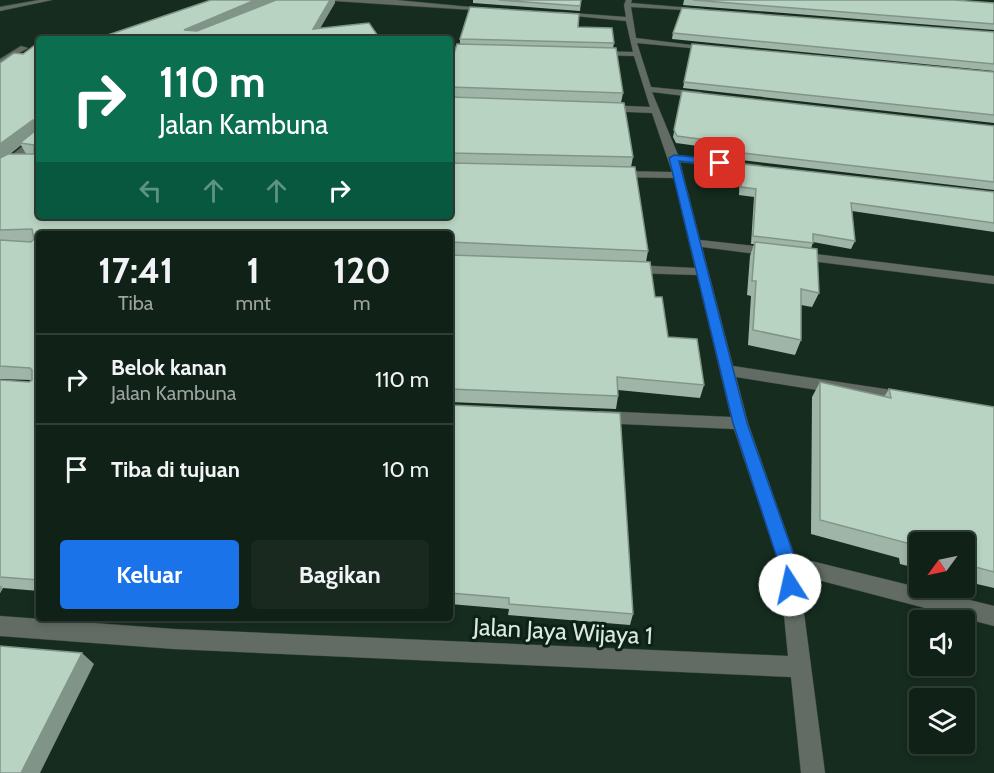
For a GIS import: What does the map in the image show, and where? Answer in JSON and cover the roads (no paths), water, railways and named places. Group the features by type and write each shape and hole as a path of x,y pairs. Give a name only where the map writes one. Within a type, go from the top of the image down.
{"street":[{"path":"0,9 49,0"},
{"path":"322,0 396,2 500,10"},
{"path":"704,10 628,3 633,40 647,89 674,158 740,423 788,564 813,773"},
{"path":"547,14 630,19"},
{"path":"633,40 726,49"},
{"path":"0,62 24,48"},
{"path":"589,53 637,54"},
{"path":"647,89 717,97"},
{"path":"596,108 656,110"},
{"path":"0,168 36,139"},
{"path":"674,158 769,169"},
{"path":"0,160 36,161"},
{"path":"600,174 678,175"},
{"path":"694,243 994,280"},
{"path":"621,268 703,272"},
{"path":"727,370 924,401"},
{"path":"586,416 740,423"},
{"path":"788,564 994,616"},
{"name":"Jalan Jaya Wijaya 1","path":"0,627 174,639 800,667"}]}
